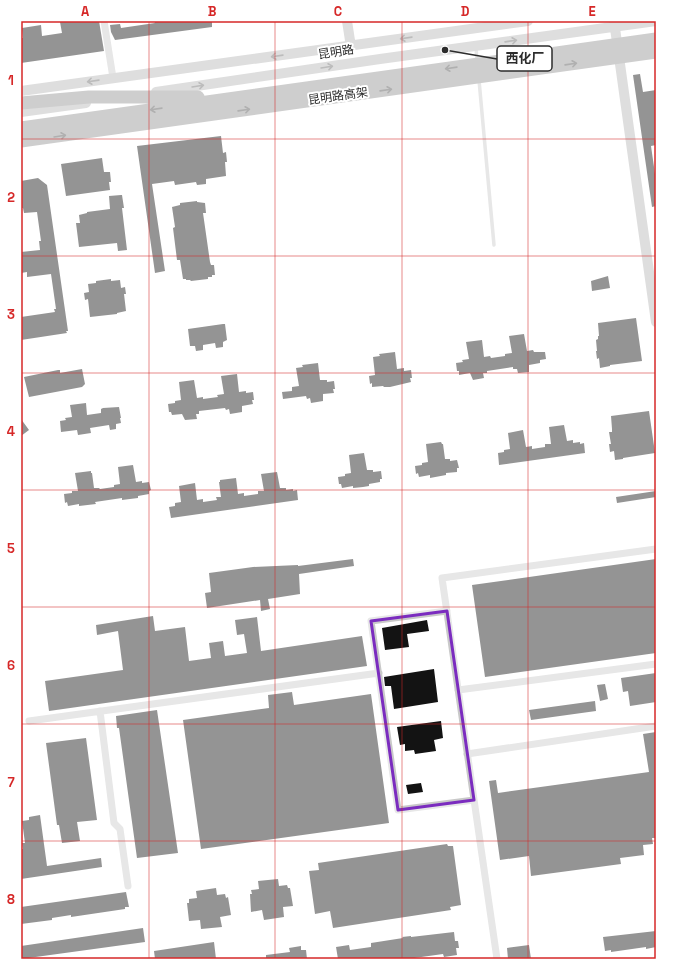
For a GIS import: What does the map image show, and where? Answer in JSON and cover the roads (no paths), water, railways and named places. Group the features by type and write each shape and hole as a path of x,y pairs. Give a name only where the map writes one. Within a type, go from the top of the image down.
{"highway":[{"name":"昆明路高架","path":"21,128 656,39"},
{"name":"昆明路高架","path":"21,141 656,52"},
{"path":"21,103 89,97 242,97"}],"main road":[{"path":"347,21 351,46"},
{"name":"昆明路","path":"21,91 528,21"},
{"name":"昆明路","path":"21,112 615,24 656,21"},
{"path":"615,24 656,322"}],"street":[{"path":"104,21 113,78"},
{"path":"497,959 442,578 656,549"},
{"path":"447,611 372,621 398,810 474,800"},
{"path":"458,690 656,664"},
{"path":"29,721 379,673"},
{"path":"100,711 114,823 120,830 128,886"},
{"path":"468,754 656,726"}],"lane":[{"path":"476,45 494,245"}],"place":[{"name":"西化厂","path":"445,50"}]}
